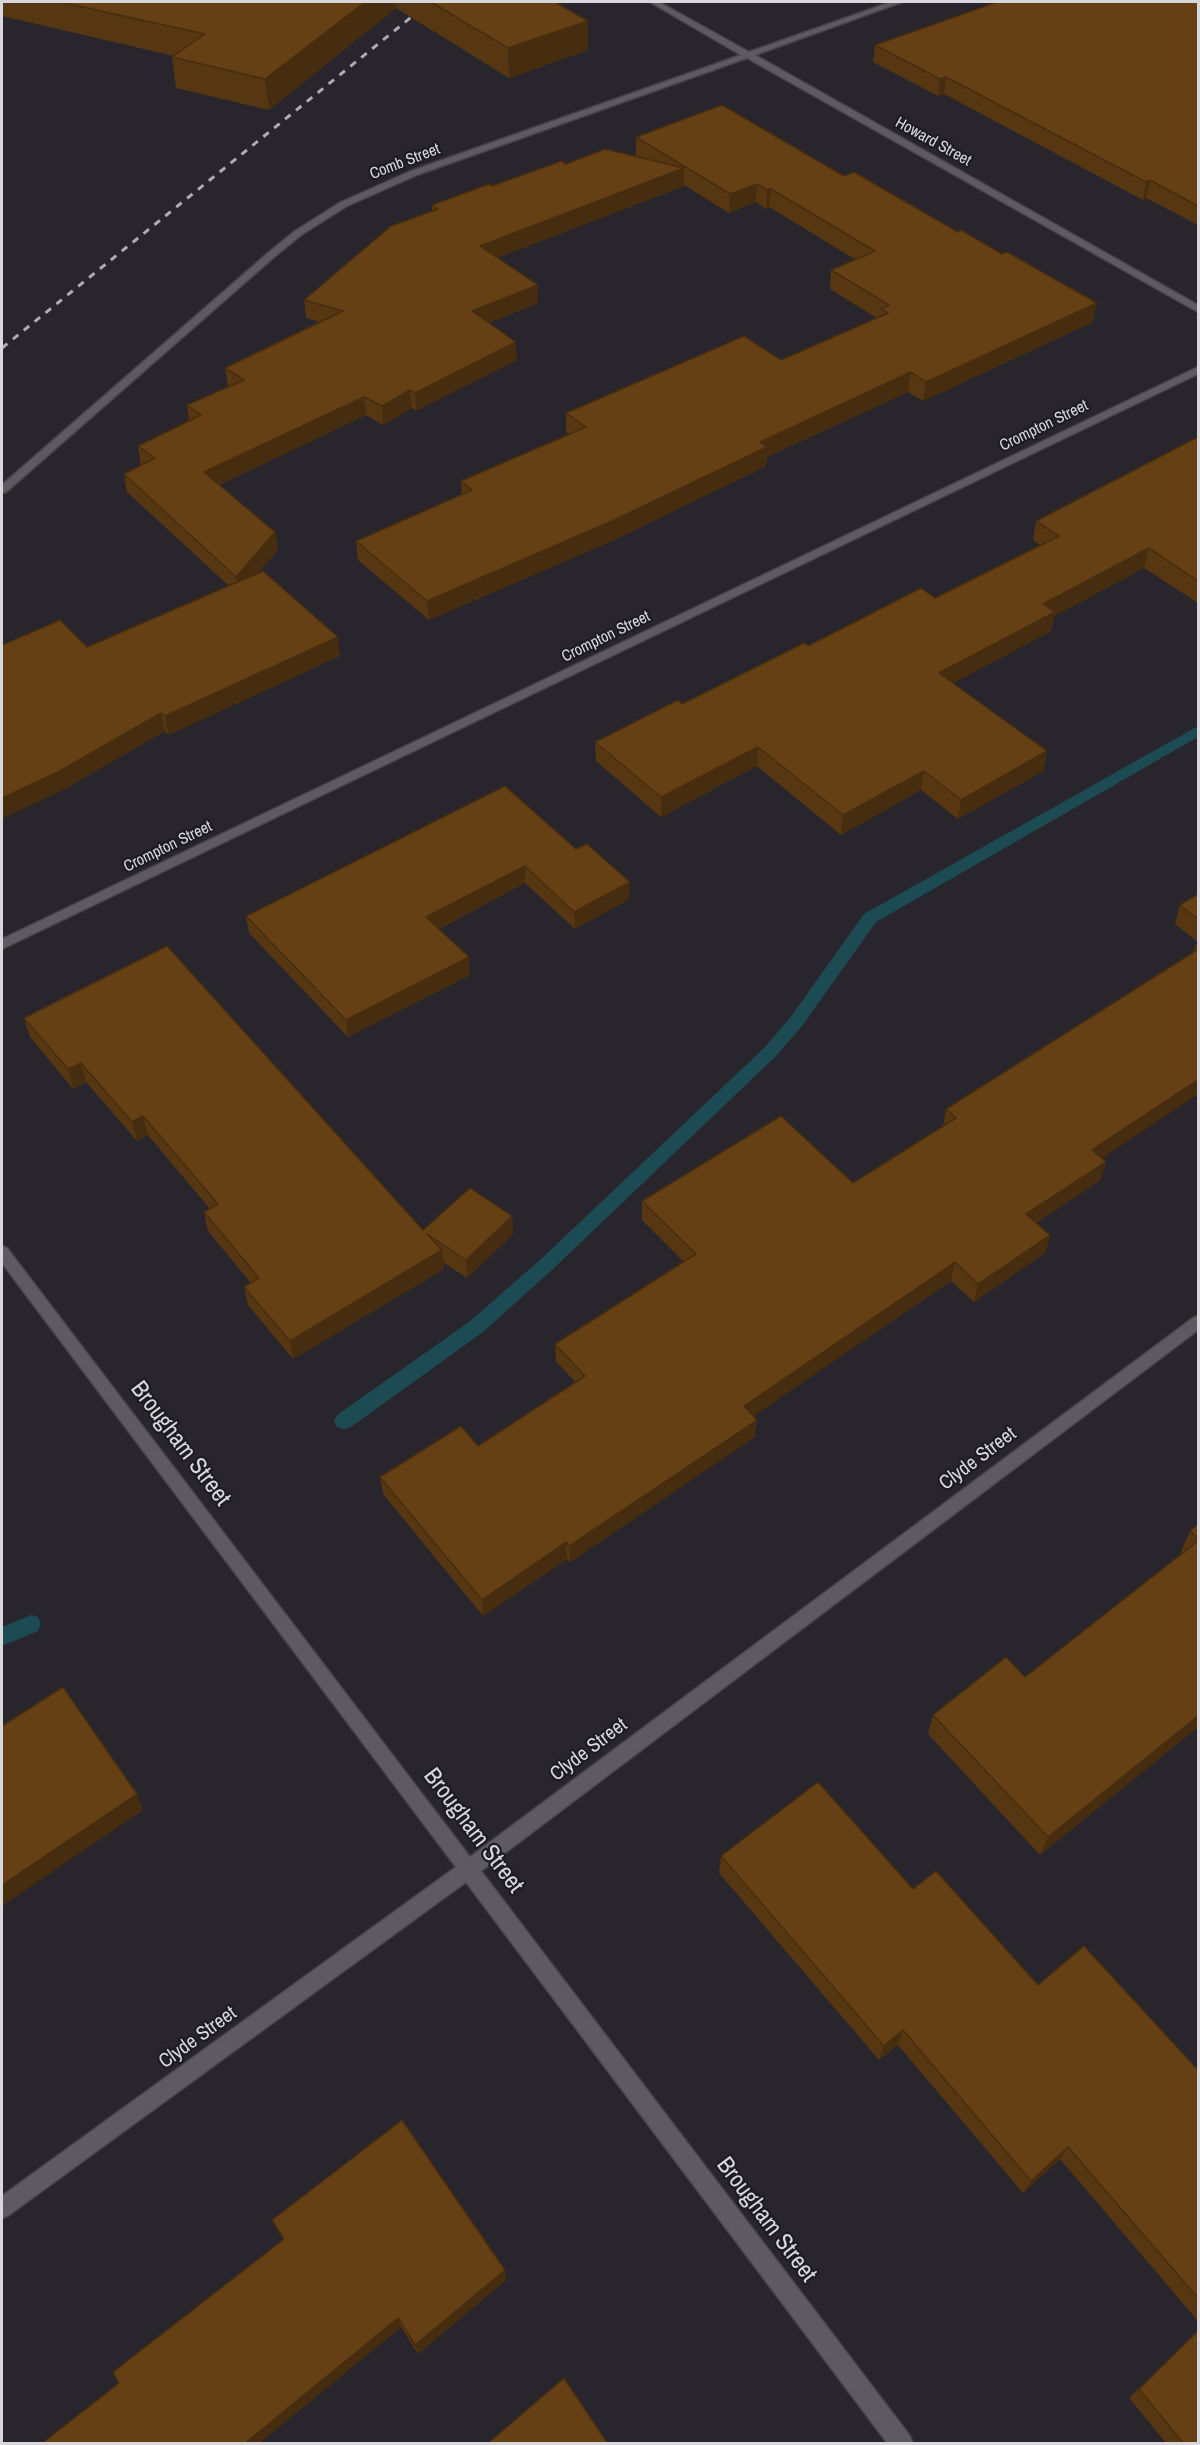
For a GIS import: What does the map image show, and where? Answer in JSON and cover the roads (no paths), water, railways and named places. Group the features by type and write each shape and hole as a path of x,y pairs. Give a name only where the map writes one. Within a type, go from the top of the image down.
{"street":[{"name":"Howard Street","path":"654,2 1198,309"},
{"name":"Comb Street","path":"2,490 271,255 298,233 344,204 414,173 898,2"},
{"name":"Crompton Street","path":"2,944 1198,370"},
{"name":"Crompton Street","path":"2,949 27,933"},
{"name":"Brougham Street","path":"2,1252 470,1868 902,2444"},
{"name":"Clyde Street","path":"2,2208 470,1868 1198,1322"}],"waterway":[{"path":"344,1421 476,1327 547,1264 769,1053 796,1022 870,918 1198,731"},
{"path":"2,1637 31,1624"}],"railway":[{"path":"2,348 430,2"}]}
